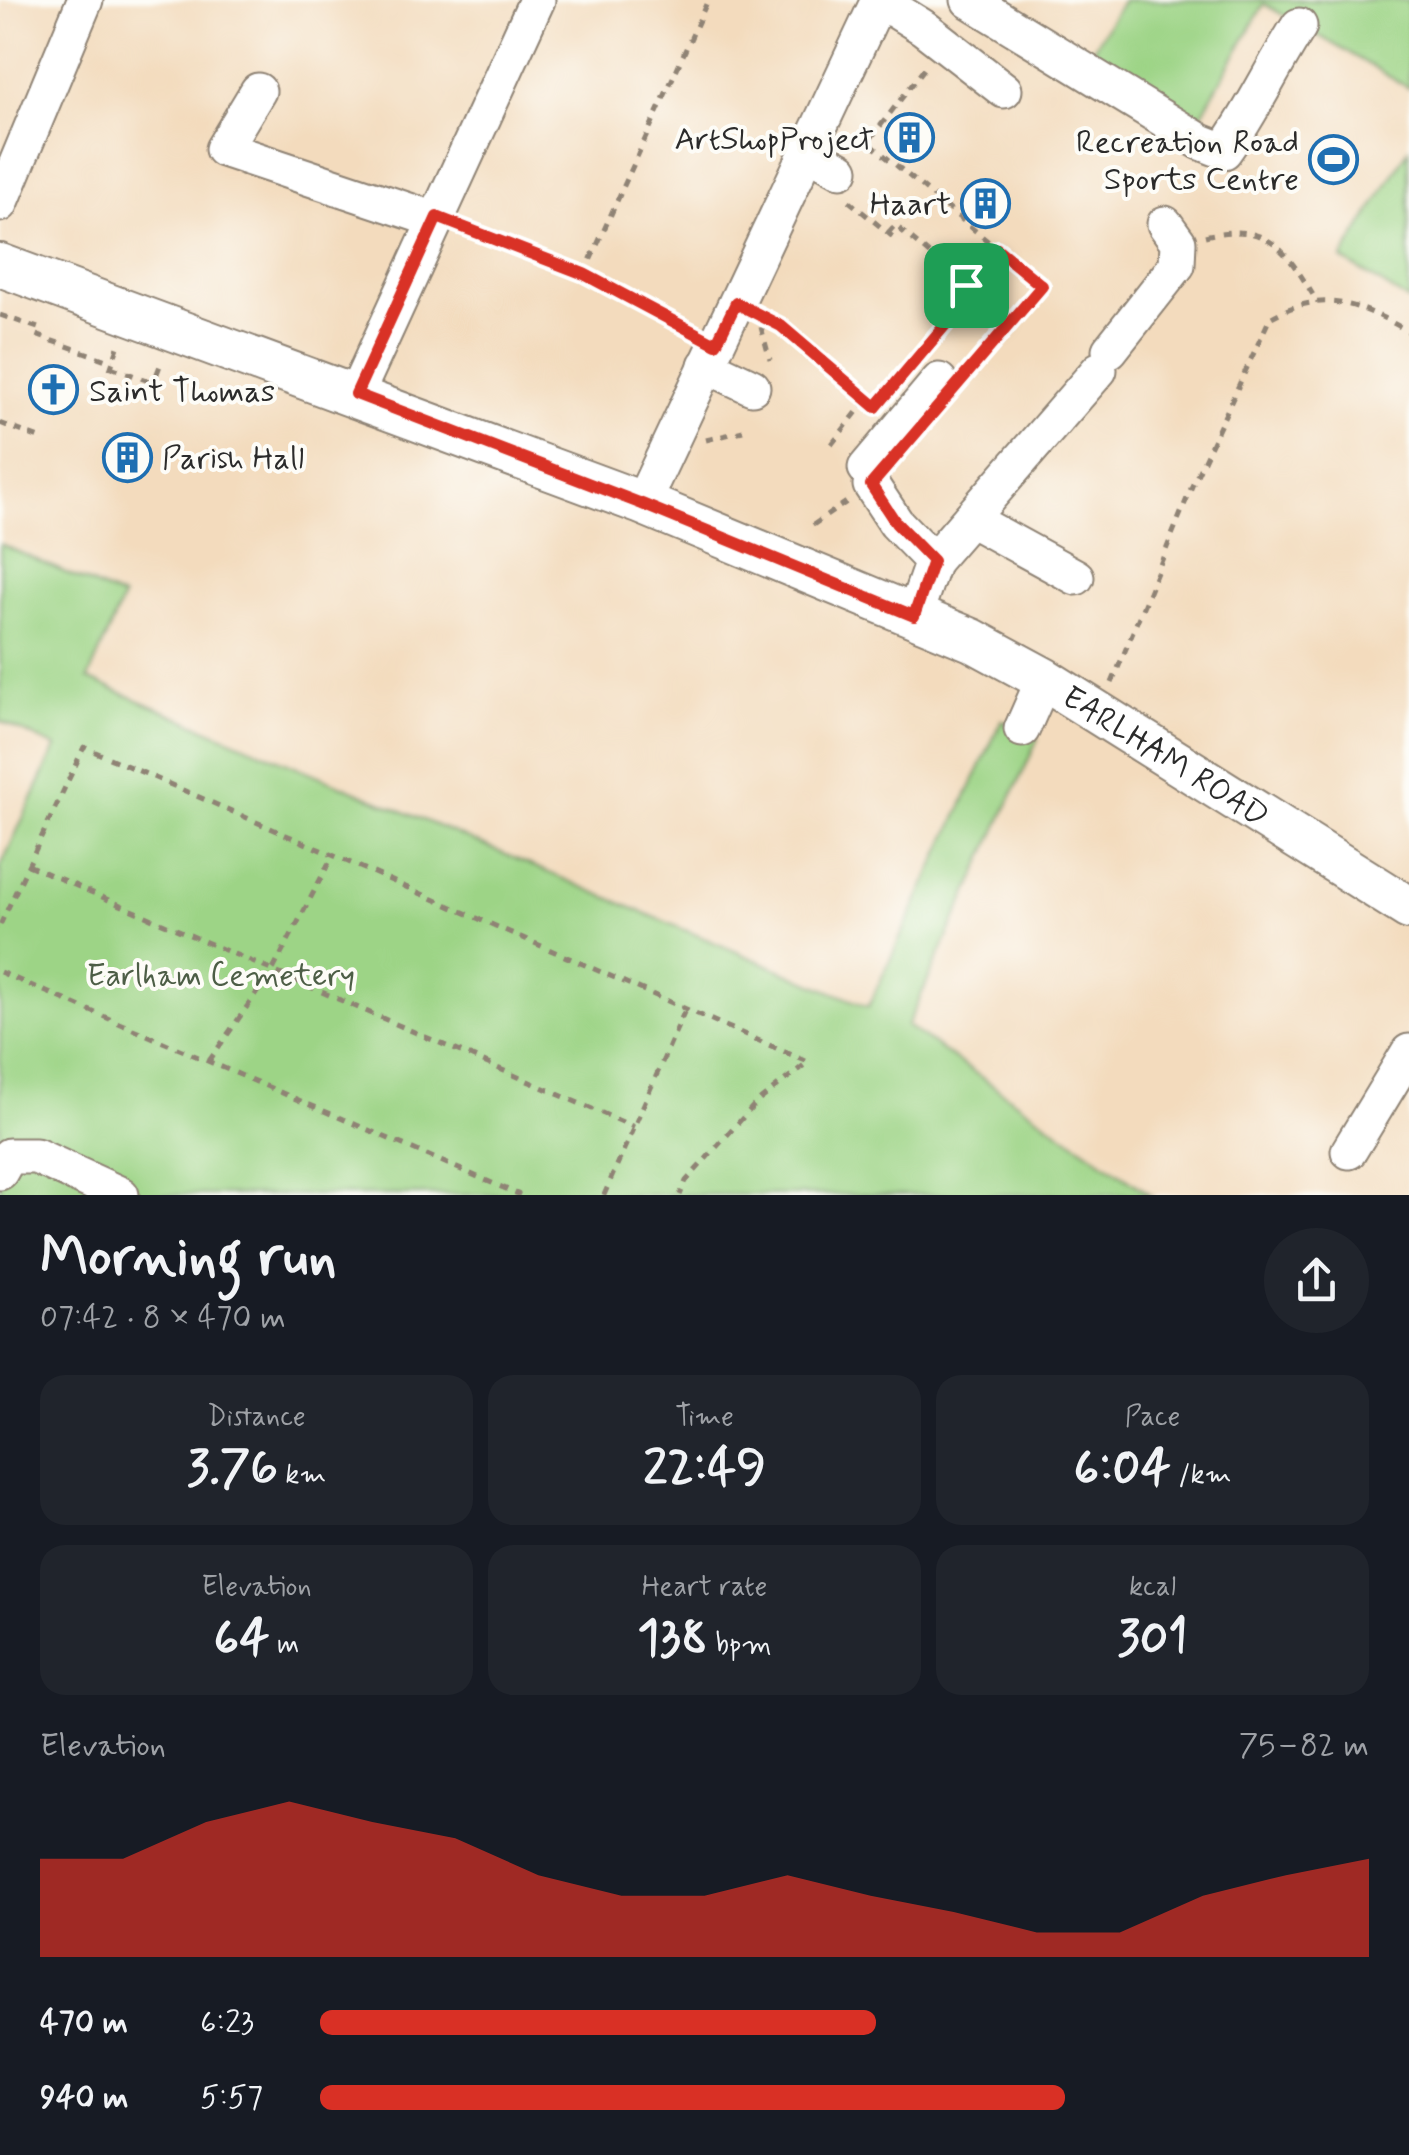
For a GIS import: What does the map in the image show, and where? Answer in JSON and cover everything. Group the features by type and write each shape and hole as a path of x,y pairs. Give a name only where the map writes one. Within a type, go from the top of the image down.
{"main road":[{"name":"EARLHAM ROAD","path":"0,266 173,332 356,394 642,504 972,640 1044,679 1409,908"}],"street":[{"path":"0,204 84,0"},
{"path":"356,394 537,0"},
{"path":"642,504 878,0 924,28 1004,90"},
{"path":"969,0 1202,142 1224,151 1252,111 1256,94 1299,26"},
{"path":"258,91 223,150 436,219"},
{"path":"809,152 841,170"},
{"path":"914,616 933,561 1104,360 1177,265 1172,233"},
{"path":"711,354 752,387"},
{"path":"933,561 896,523 868,476 939,374"},
{"path":"970,520 1076,577"},
{"path":"1022,729 1044,679"},
{"path":"1349,1151 1409,1052"},
{"path":"0,1172 9,1156 36,1156 122,1195"}],"path":[{"path":"584,274 708,0"},
{"path":"911,59 926,70 868,142 1042,286 1013,323 939,374"},
{"path":"436,219 584,274 711,354"},
{"path":"888,233 895,225 973,292 939,374"},
{"path":"1172,233 1235,229 1282,247 1318,302"},
{"path":"966,285 997,249"},
{"path":"1099,713 1251,354 1270,318 1294,304 1318,302 1367,308 1409,332"},
{"path":"736,303 781,326 876,407 888,392"},
{"path":"0,315 38,328 36,335 152,386 162,360"},
{"path":"111,366 119,342"},
{"path":"832,444 866,399"},
{"path":"0,423 39,438"},
{"path":"813,525 868,476"},
{"path":"0,925 84,746 808,1062 756,1102 686,1180 680,1195"},
{"path":"209,1062 274,968 332,855"},
{"path":"28,865 274,968 634,1127"},
{"path":"0,905 8,909"},
{"path":"0,972 520,1195"},
{"path":"604,1195 686,1008"}],"green space":[{"path":"1123,0 1409,0 1409,88 1264,4 1199,119 1092,50"},
{"path":"1409,149 1409,301 1342,259"},
{"name":"Earlham Cemetery","path":"0,544 123,598 88,679 868,1007 1002,720 1038,739 907,1026 1151,1195 0,1195 0,868 56,747 0,721"}],"place":[{"name":"ArtShopProject","path":"909,138"},
{"name":"Recreation Road Sports Centre","path":"1334,159"},
{"name":"Haart","path":"986,203"},
{"name":"Saint Thomas","path":"54,390"},
{"name":"Parish Hall","path":"127,457"}],"route":[{"path":"437,217 584,274 716,344 736,303 781,326 876,407 973,292 966,285 997,249 1042,286 871,485 896,523 933,561 914,616 642,504 356,394 437,217"}]}
